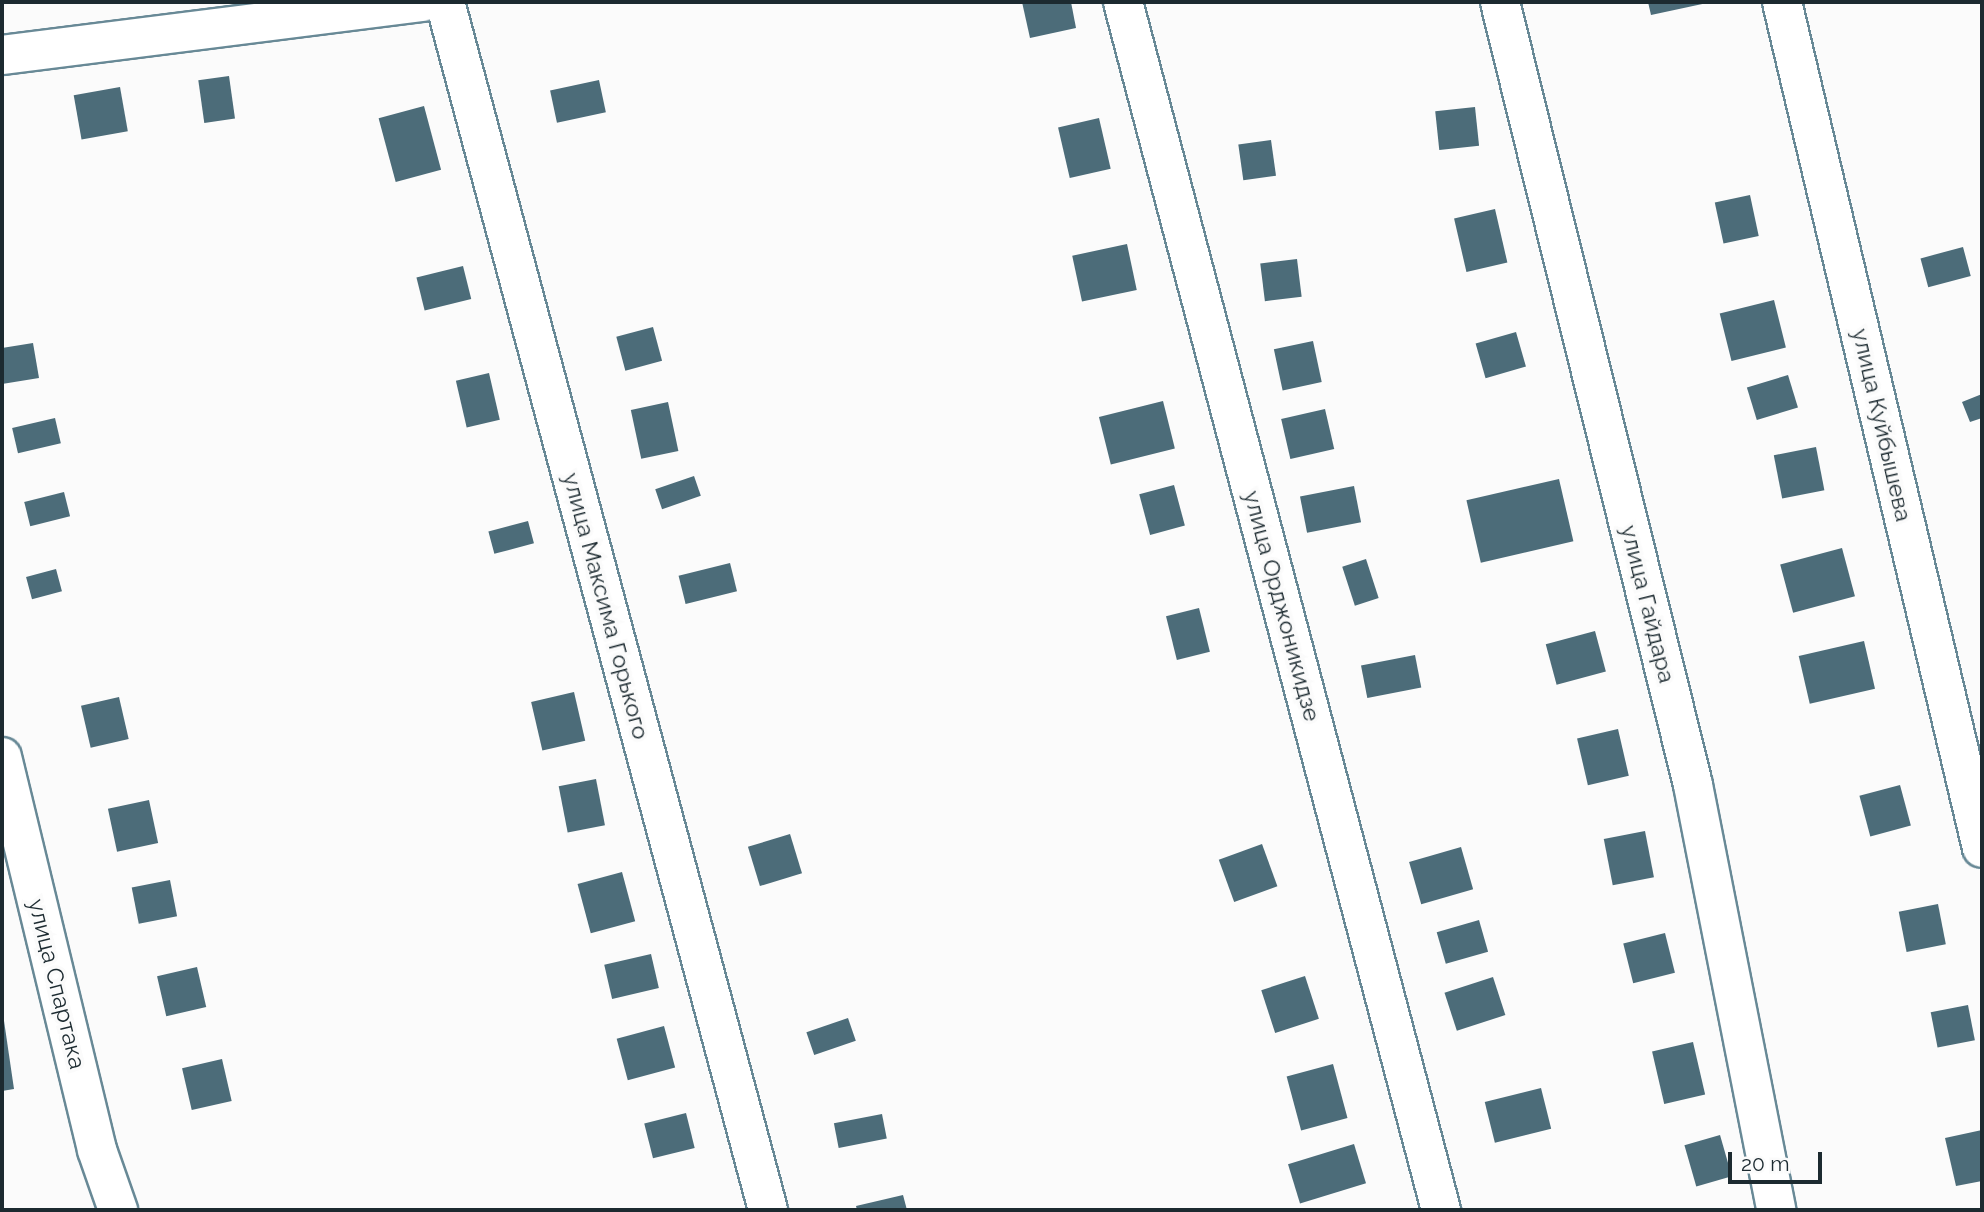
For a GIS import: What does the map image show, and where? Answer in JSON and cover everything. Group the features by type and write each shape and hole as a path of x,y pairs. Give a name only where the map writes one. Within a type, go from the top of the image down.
{"street":[{"path":"2,55 424,2"},
{"name":"улица Максима Горького","path":"445,2 768,1210"},
{"name":"улица Орджоникидзе","path":"1123,2 1441,1210"},
{"name":"улица Гайдара","path":"1500,2 1693,785 1776,1210"},
{"name":"улица Куйбышева","path":"1782,2 1982,848"},
{"name":"улица Спартака","path":"2,757 97,1150 118,1210"}],"building":[{"path":"1022,2 1071,2 1076,28 1030,38"},
{"path":"1648,2 1707,2 1707,3 1651,15"},
{"path":"229,76 235,119 204,123 198,80"},
{"path":"599,80 606,112 557,123 550,90"},
{"path":"120,87 128,131 82,139 74,95"},
{"path":"424,106 441,170 396,182 379,118"},
{"path":"1475,107 1479,146 1439,150 1435,111"},
{"path":"1099,118 1111,169 1070,178 1058,127"},
{"path":"1271,140 1276,176 1243,180 1238,145"},
{"path":"1750,195 1759,236 1724,244 1715,202"},
{"path":"1495,209 1507,263 1466,272 1454,218"},
{"path":"1127,244 1137,290 1082,302 1072,256"},
{"path":"1963,247 1971,276 1928,287 1920,258"},
{"path":"1297,259 1302,297 1265,301 1260,264"},
{"path":"463,266 471,299 425,311 416,278"},
{"path":"1774,300 1786,348 1732,361 1720,314"},
{"path":"653,327 662,361 625,371 616,337"},
{"path":"1516,332 1526,367 1486,378 1476,344"},
{"path":"1313,341 1322,382 1283,390 1274,349"},
{"path":"33,343 39,378 2,384 2,348"},
{"path":"489,373 500,420 467,427 456,381"},
{"path":"1788,375 1798,408 1757,420 1747,388"},
{"path":"1982,394 1982,418 1970,422 1962,402"},
{"path":"1163,401 1175,449 1111,465 1099,417"},
{"path":"668,402 678,451 641,459 631,410"},
{"path":"1325,409 1334,449 1290,459 1281,419"},
{"path":"55,418 61,443 18,453 12,428"},
{"path":"1816,447 1824,490 1782,498 1774,455"},
{"path":"694,476 701,496 662,509 655,489"},
{"path":"1559,479 1573,541 1481,563 1466,500"},
{"path":"1174,485 1185,526 1150,535 1139,494"},
{"path":"1354,486 1361,522 1307,533 1300,496"},
{"path":"64,492 70,516 30,526 24,502"},
{"path":"528,521 534,543 494,554 488,532"},
{"path":"1842,548 1855,596 1793,613 1780,565"},
{"path":"1366,559 1379,598 1355,606 1342,567"},
{"path":"730,563 737,591 686,604 679,576"},
{"path":"56,569 62,591 32,599 26,577"},
{"path":"1199,608 1210,652 1177,660 1166,616"},
{"path":"1595,631 1606,672 1557,685 1546,644"},
{"path":"1864,641 1875,689 1810,704 1799,656"},
{"path":"1415,655 1421,687 1367,698 1361,665"},
{"path":"574,692 585,741 542,751 531,702"},
{"path":"119,697 129,739 91,748 81,706"},
{"path":"1618,729 1629,776 1588,785 1577,738"},
{"path":"596,779 605,825 568,832 559,786"},
{"path":"1900,785 1911,826 1870,836 1859,796"},
{"path":"149,800 158,843 117,852 108,809"},
{"path":"1645,831 1654,877 1613,885 1604,839"},
{"path":"790,834 802,873 760,886 748,847"},
{"path":"1262,844 1277,886 1234,902 1219,860"},
{"path":"1461,847 1473,889 1421,904 1409,862"},
{"path":"622,872 635,921 591,933 578,884"},
{"path":"170,880 177,916 139,924 132,887"},
{"path":"1938,904 1946,944 1907,952 1899,912"},
{"path":"1479,920 1488,952 1446,964 1437,932"},
{"path":"1665,933 1675,973 1633,983 1623,943"},
{"path":"651,954 659,988 612,999 604,965"},
{"path":"197,967 206,1007 166,1016 157,976"},
{"path":"1305,976 1319,1019 1275,1033 1261,990"},
{"path":"1493,977 1505,1015 1457,1031 1444,993"},
{"path":"1968,1005 1975,1040 1938,1048 1931,1012"},
{"path":"2,1015 14,1089 2,1091"},
{"path":"848,1018 856,1041 814,1055 806,1032"},
{"path":"664,1026 675,1068 628,1080 617,1039"},
{"path":"1693,1042 1705,1095 1664,1104 1652,1051"},
{"path":"222,1059 232,1101 192,1110 182,1068"},
{"path":"1333,1064 1347,1118 1301,1131 1287,1076"},
{"path":"1541,1088 1551,1129 1495,1143 1485,1102"},
{"path":"686,1113 695,1148 653,1158 644,1123"},
{"path":"882,1114 887,1139 839,1148 834,1123"},
{"path":"1982,1130 1982,1181 1956,1186 1945,1138"},
{"path":"1720,1135 1732,1176 1696,1187 1684,1145"},
{"path":"1354,1144 1366,1183 1300,1203 1288,1164"},
{"path":"903,1195 907,1210 857,1210 856,1206"}]}
